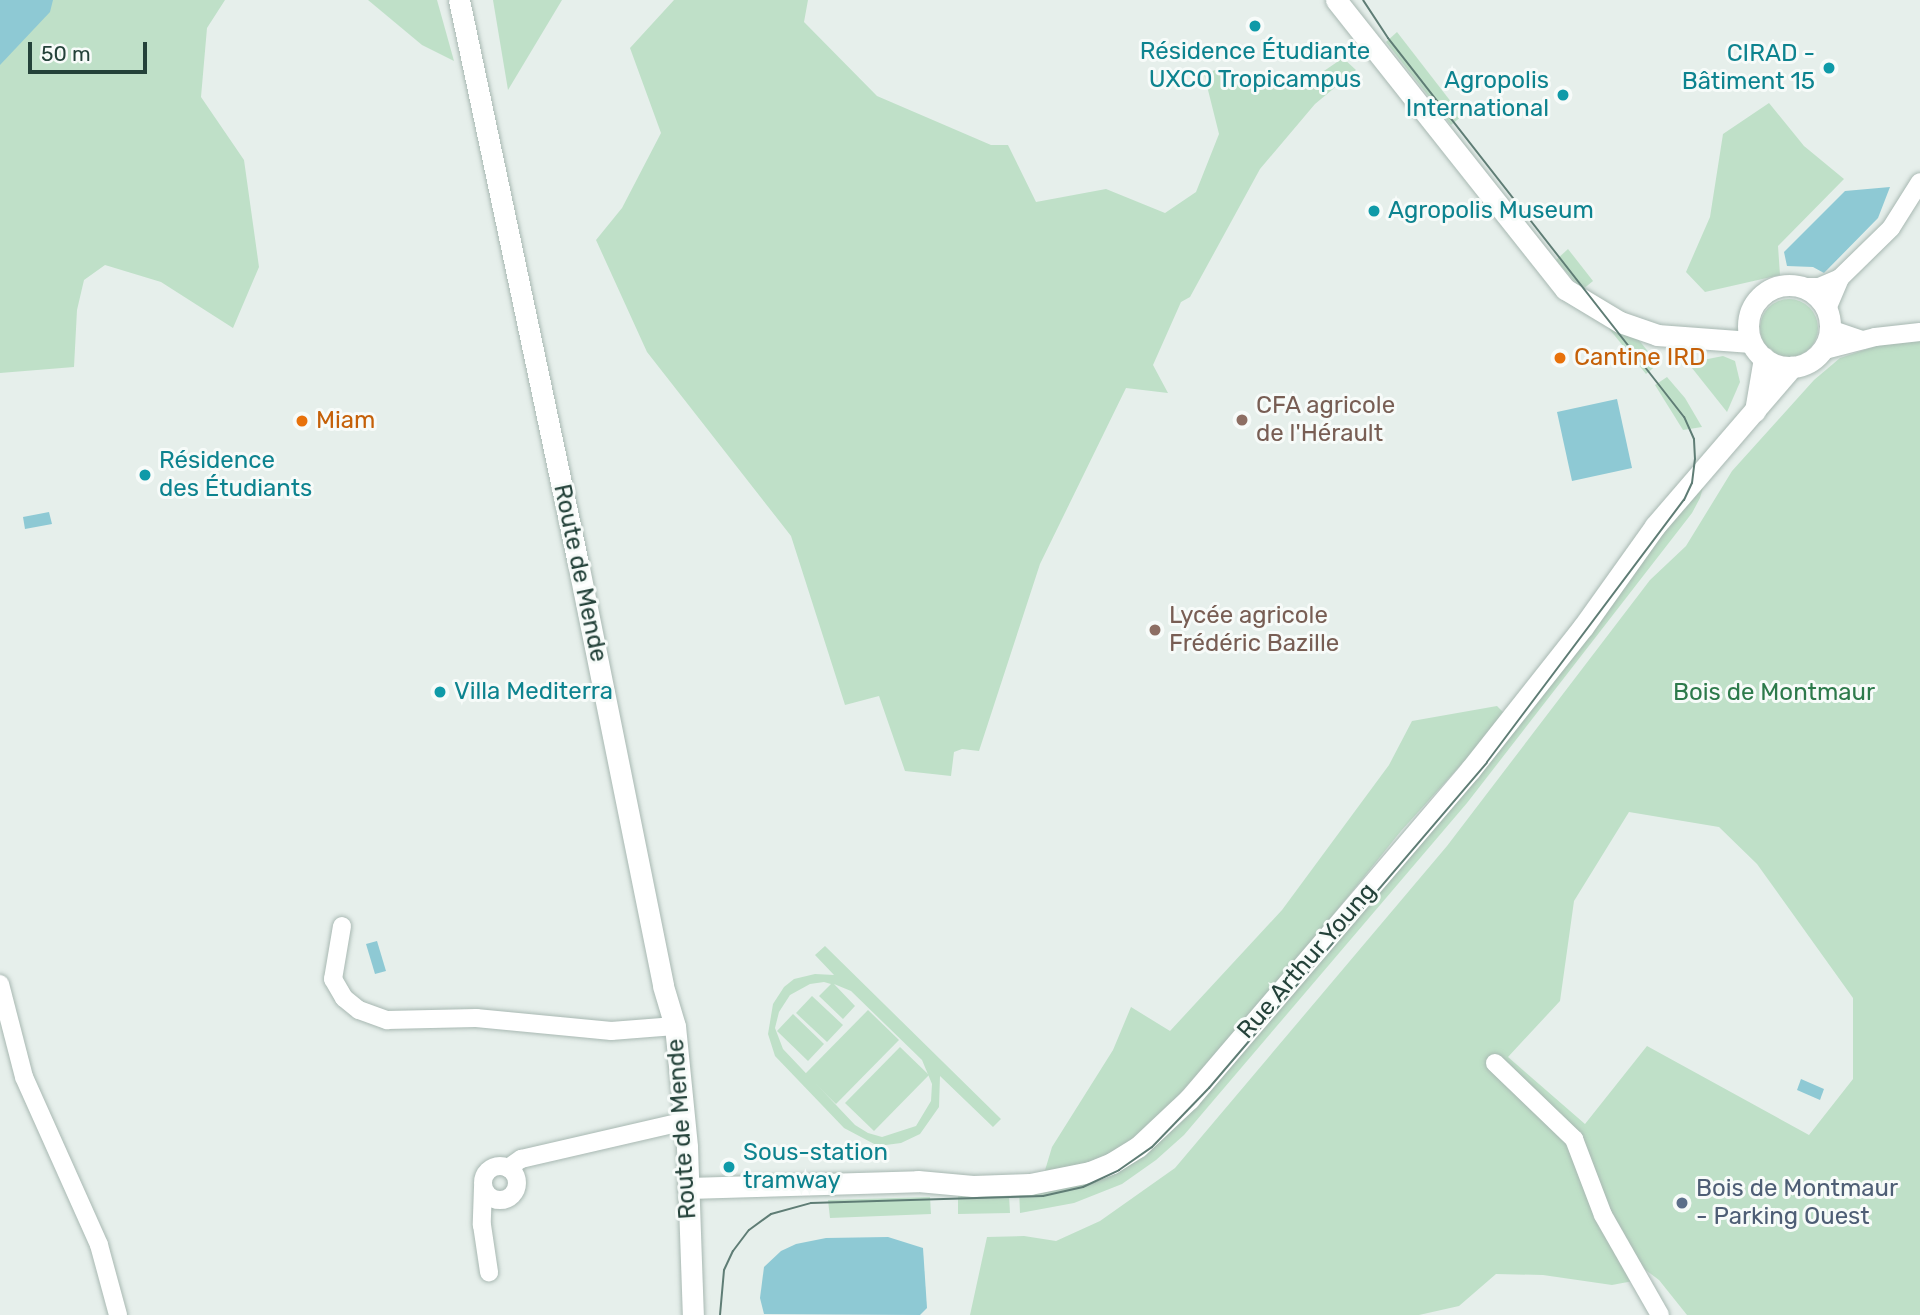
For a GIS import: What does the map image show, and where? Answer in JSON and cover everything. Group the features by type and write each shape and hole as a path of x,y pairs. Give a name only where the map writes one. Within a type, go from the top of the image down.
{"street":[{"name":"Route de Mende","path":"458,0 578,563 663,986 675,1026 685,1121 693,1315"},
{"path":"1336,0 1565,289 1620,323 1657,335 1697,338 1757,350 1781,366 1793,367 1809,361 1821,351 1862,340 1920,332"},
{"path":"1697,338 1727,327 1775,288 1819,287 1840,278 1891,228 1920,182"},
{"path":"1821,351 1840,278"},
{"path":"1803,287 1819,297 1828,319 1862,340"},
{"path":"1754,306 1748,326 1757,350 1754,413"},
{"name":"Rue Arthur Young","path":"688,1188 918,1181 973,1186 1030,1184 1090,1172 1112,1163 1138,1147 1189,1099 1470,771 1583,627 1654,526 1793,367"},
{"path":"342,926 333,979 344,998 359,1010 387,1020 476,1018 611,1031 675,1026"},
{"path":"0,984 24,1077 99,1245 118,1315"},
{"path":"1495,1063 1574,1139 1603,1215 1660,1315"},
{"path":"489,1272 482,1225 483,1186 484,1176 492,1168 508,1168 521,1159 685,1121"},
{"path":"483,1186 493,1199 510,1198 517,1182 508,1168"}],"green space":[{"path":"0,0 225,0 207,28 201,97 244,160 259,267 233,328 161,282 105,265 84,280 77,310 74,367 0,373"},
{"path":"368,0 437,0 454,61 422,45"},
{"path":"493,0 562,0 508,90"},
{"path":"674,0 808,0 804,22 877,96 991,145 1008,145 1036,202 1106,189 1165,213 1196,192 1219,134 1204,74 1218,69 1285,78 1321,73 1343,58 1356,70 1315,104 1260,169 1190,297 1181,302 1153,365 1168,393 1126,388 1040,564 979,751 962,749 954,752 951,776 905,771 879,696 845,705 791,536 647,352 596,240 622,208 661,133 630,48"},
{"path":"1397,32 1462,116 1451,125 1386,42"},
{"path":"1769,103 1804,146 1844,179 1778,246 1780,275 1705,292 1686,272 1710,217 1723,134"},
{"path":"1568,249 1593,281 1582,290 1556,260"},
{"path":"1783,299 1795,299 1810,307 1818,322 1818,334 1810,349 1795,357 1783,357 1768,349 1760,334 1760,322 1768,307"},
{"path":"1606,325 1638,339 1658,364 1646,374"},
{"name":"Bois de Montmaur","path":"1920,340 1920,1315 1687,1315 1659,1280 1631,1259 1649,1278 1612,1285 1543,1275 1496,1274 1459,1306 1419,1315 970,1315 987,1237 1024,1236 1056,1241 1100,1221 1175,1168 1447,846 1650,580 1686,546 1732,471 1814,380 1840,358 1882,344","holes":["1629,812 1719,827 1757,864 1853,998 1853,1079 1809,1135 1647,1046 1585,1124 1508,1057 1560,1001 1574,901"]},
{"path":"1723,356 1735,361 1740,382 1727,412 1688,363"},
{"path":"1667,377 1685,398 1702,427 1683,430 1655,385"},
{"path":"1708,470 1700,498 1692,513 1467,803 1184,1135 1156,1160 1122,1184 1074,1203 1020,1213 1019,1189 1151,1143"},
{"path":"1497,706 1506,715 1401,831 1283,977 1163,1113 1130,1143 1085,1166 1043,1177 1052,1147 1113,1050 1131,1007 1170,1031 1282,910 1389,765 1412,721"},
{"path":"825,946 1001,1119 993,1127 940,1076 939,1107 920,1134 901,1143 878,1146 844,1128 775,1056 768,1034 773,1004 784,987 794,979 815,974 834,975 815,955","holes":["810,984 831,984 819,996 843,1019 855,1006 834,984 851,991 922,1060 932,1084 931,1101 916,1126 882,1137 868,1133 855,1125 783,1049 775,1028 779,1012 790,995"]},
{"path":"812,996 843,1025 827,1042 796,1013"},
{"path":"868,1010 899,1040 836,1104 805,1074"},
{"path":"793,1014 824,1044 808,1061 777,1031"},
{"path":"900,1047 929,1075 874,1131 845,1103"},
{"path":"1009,1195 1010,1213 958,1214 958,1196"},
{"path":"930,1197 931,1214 830,1218 828,1200"}],"water":[{"path":"0,0 53,0 50,12 0,65"},
{"path":"1890,187 1878,218 1824,273 1813,267 1787,266 1784,252 1845,191"},
{"path":"1617,399 1632,468 1572,481 1557,412"},
{"path":"49,512 52,524 25,529 23,517"},
{"path":"377,941 386,971 375,974 366,944"},
{"path":"1801,1079 1824,1089 1820,1100 1797,1090"},
{"path":"888,1237 923,1248 927,1308 920,1315 764,1314 760,1298 764,1267 781,1251 796,1244 826,1238"}],"tram line":[{"path":"720,1315 724,1270 733,1251 749,1230 771,1214 811,1203 1043,1196 1083,1187 1119,1170 1152,1147 1209,1088 1487,762 1684,500 1692,483 1695,459 1694,439 1684,417 1388,38 1363,0"}],"place":[{"name":"Résidence Étudiante UXCO Tropicampus","path":"1255,26"},
{"name":"CIRAD - Bâtiment 15","path":"1829,68"},
{"name":"Agropolis International","path":"1563,95"},
{"name":"Agropolis Museum","path":"1374,211"},
{"name":"Cantine IRD","path":"1560,358"},
{"name":"CFA agricole de l'Hérault","path":"1242,420"},
{"name":"Miam","path":"302,421"},
{"name":"Résidence des Étudiants","path":"145,475"},
{"name":"Lycée agricole Frédéric Bazille","path":"1155,630"},
{"name":"Villa Mediterra","path":"440,692"},
{"name":"Sous-station tramway","path":"729,1167"},
{"name":"Bois de Montmaur - Parking Ouest","path":"1682,1203"}]}
